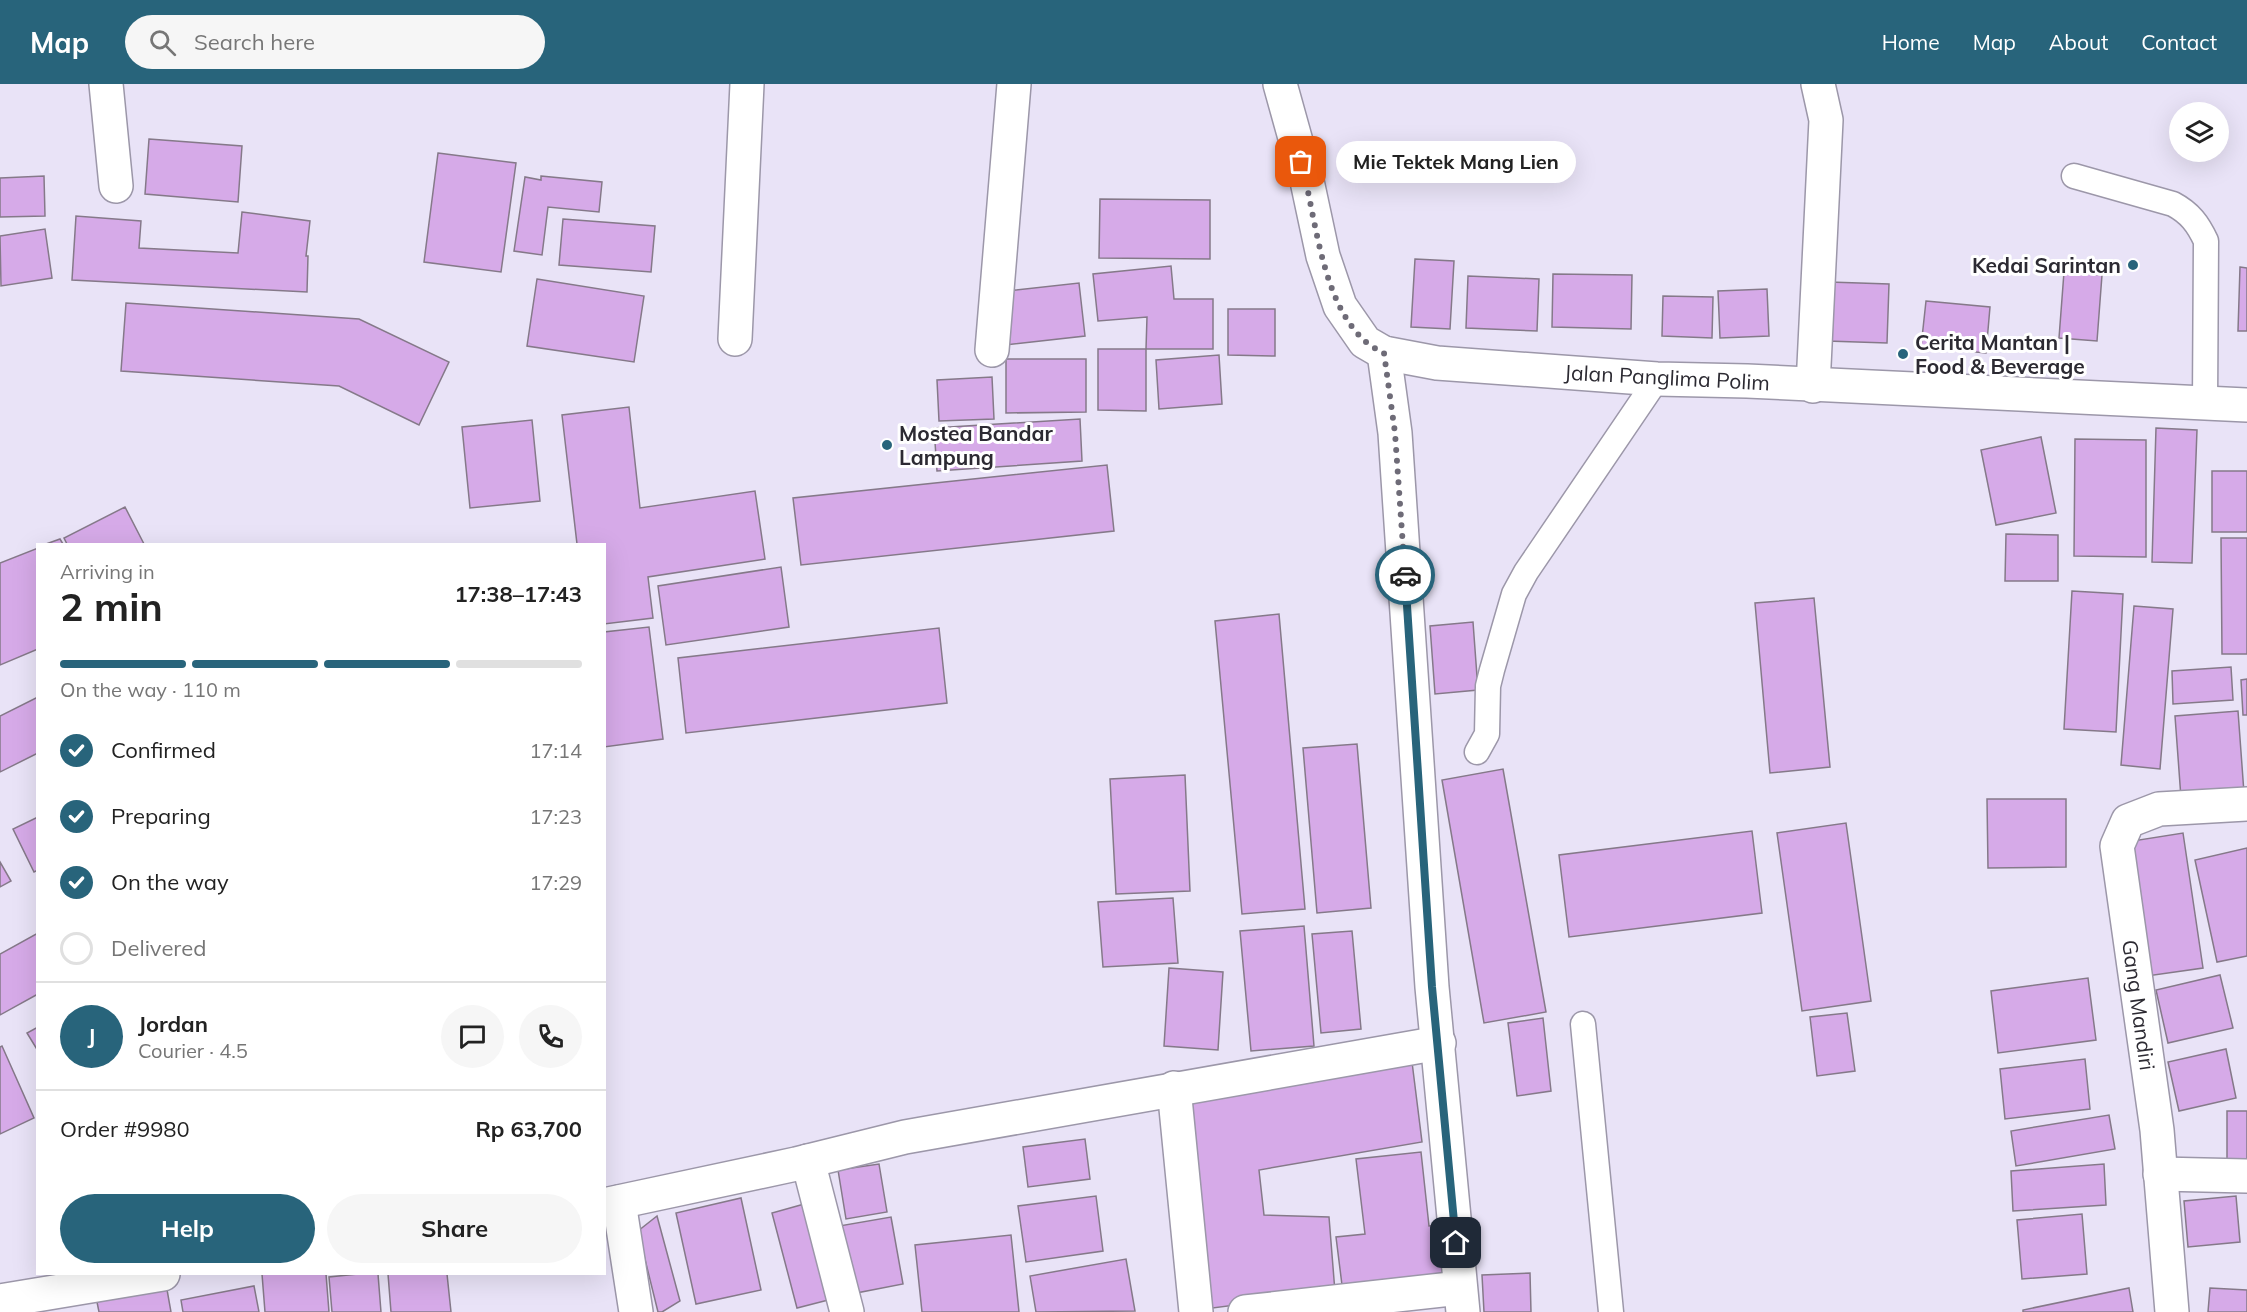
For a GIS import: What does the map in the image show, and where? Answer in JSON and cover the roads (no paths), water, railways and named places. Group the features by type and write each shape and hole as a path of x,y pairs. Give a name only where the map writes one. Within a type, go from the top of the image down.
{"street":[{"path":"106,84 116,186"},
{"path":"735,339 747,84"},
{"path":"993,350 1014,84"},
{"name":"Jalan Panglima Polim","path":"1280,84 1307,181 1323,256 1340,306 1365,342 1384,353 1437,363 1657,379 1747,381 1813,386 2247,405"},
{"path":"1813,386 1826,120 1818,84"},
{"path":"1245,1312 1461,1300 1439,1042 1431,975 1395,433 1384,353"},
{"name":"Gang Mandiri","path":"2172,1312 2160,1174 2117,846 2128,821 2159,809 2247,804"},
{"path":"636,1312 612,1203 808,1161 905,1137 1439,1042"},
{"path":"1174,1088 1196,1312"},
{"path":"808,1161 847,1312"},
{"path":"2160,1174 2247,1176"},
{"path":"0,1301 90,1299 160,1275"}],"lane":[{"path":"2074,176 2173,204 2186,211 2196,221 2206,241 2205,403"},
{"path":"1477,752 1487,734 1488,686 1514,594 1526,572 1657,379"},
{"path":"1583,1024 1611,1312"}],"place":[{"name":"Mie Tektek Mang Lien","path":"1301,162"},
{"name":"Kedai Sarintan","path":"2133,265"},
{"name":"Cerita Mantan | Food & Beverage","path":"1903,354"},
{"name":"Mostea Bandar Lampung","path":"887,445"}]}
